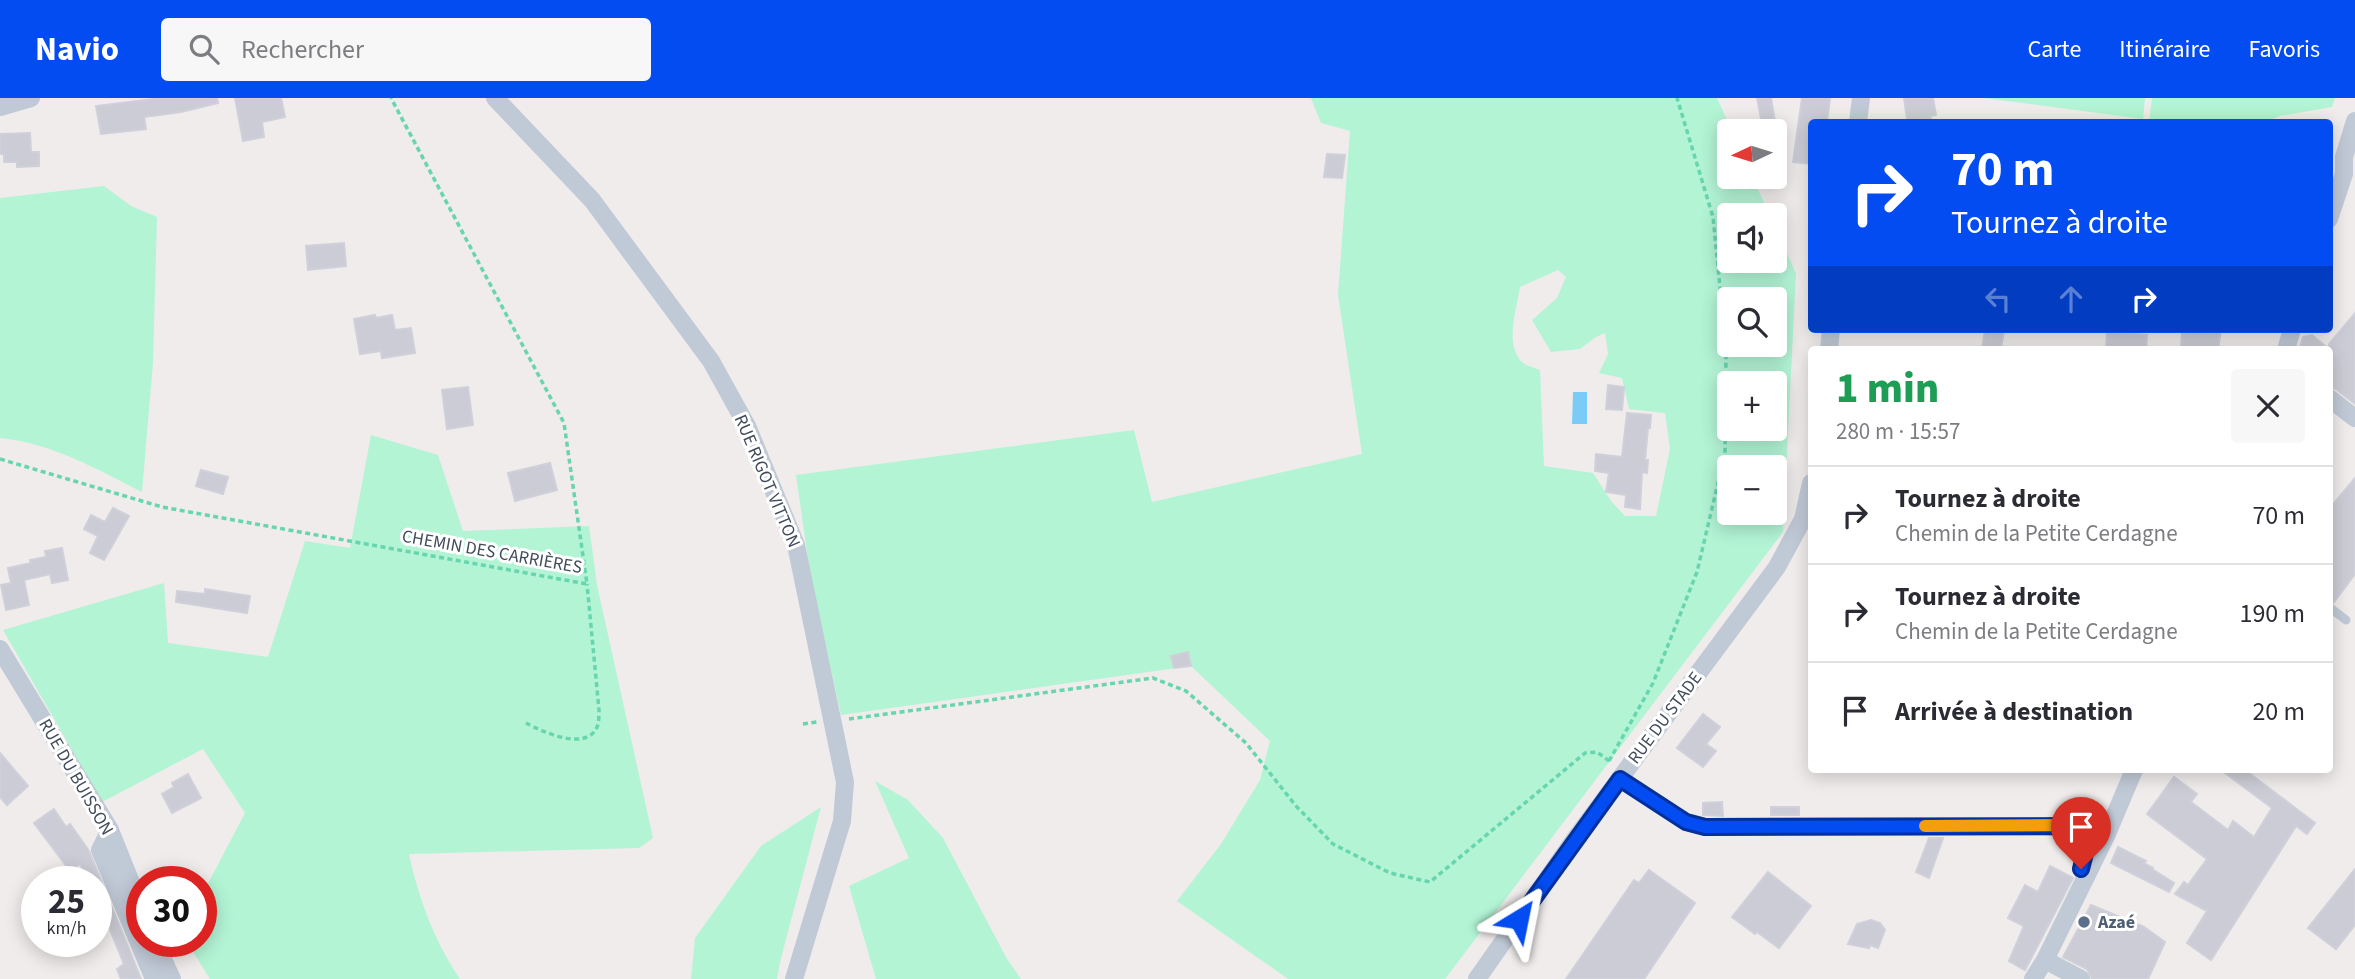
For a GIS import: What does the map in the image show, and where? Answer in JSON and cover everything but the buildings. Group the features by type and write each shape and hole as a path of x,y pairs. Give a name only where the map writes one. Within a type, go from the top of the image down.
{"street":[{"path":"0,107 31,98"},
{"name":"RUE RIGOT VITTON","path":"495,98 592,200 711,361 747,426 796,545 845,782 842,821 794,979"},
{"path":"1858,119 1861,98"},
{"path":"2333,207 2344,174 2344,157 2355,121"},
{"path":"2333,401 2355,418"},
{"name":"RUE DU STADE","path":"1477,979 1620,779 1777,567 1807,520"},
{"name":"RUE DU BUISSON","path":"0,649 110,830 126,870"},
{"path":"2033,979 2086,877 2133,773"},
{"path":"1620,779 1686,822 1705,827 2092,826 2081,869 2086,877"},
{"path":"110,830 100,850 153,979"},
{"path":"162,957 172,979"},
{"path":"2045,960 2081,979"}],"lane":[{"path":"2333,610 2346,620"}],"path":[{"name":"CHEMIN DES CARRIÈRES","path":"0,459 162,507 587,584 564,423 391,98"},
{"path":"832,722 1153,678 1185,691 1246,743 1296,806 1333,844 1390,873 1430,882 1585,753 1597,752 1609,761 1654,683 1697,572 1725,453 1726,347 1713,218 1677,98"},
{"path":"526,723 544,733 567,740 587,737 597,727 599,710 587,584"}],"green space":[{"path":"1311,98 1717,98 1727,119 1717,119 1717,189 1758,189 1764,203 1717,203 1717,273 1787,273 1787,253 1796,274 1787,455 1717,455 1717,525 1783,525 1783,532 1445,979 1288,979 1177,901 1221,844 1260,780 1270,741 1191,666 841,715 810,573 796,475 1134,430 1152,502 1362,454 1338,295 1350,131 1321,123","holes":["1558,270 1566,277 1557,298 1532,320 1551,352 1580,349 1605,333 1608,354 1599,373 1622,378 1629,409 1665,413 1670,449 1656,516 1625,516 1611,501 1593,473 1544,466 1540,370 1522,362 1516,352 1513,344 1513,324 1520,287"]},
{"path":"1984,98 2145,98 2143,119"},
{"path":"2152,98 2335,98 2332,107 2272,119 2149,119"},
{"path":"104,186 131,206 157,217 153,363 142,492 55,451 0,438 0,198"},
{"path":"371,435 438,455 463,531 589,526 597,585 653,838 639,848 409,854 428,919 460,979 210,979 196,957 217,957 217,866 245,813 203,749 102,802 3,630 164,583 168,643 268,657 305,541 350,548"},
{"path":"875,781 908,800 943,838 1007,959 1021,979 876,979 849,886 909,858"},
{"path":"821,807 777,979 691,979 695,938 761,846"}],"water":[{"path":"1573,392 1587,392 1587,424 1572,424"}],"slow traffic":[{"path":"1925,826 2066,825"}],"place":[{"name":"Azaé","path":"2084,922"}],"route":[{"path":"1519,919 1620,779 1686,822 1705,827 2092,826 2081,869"}]}
